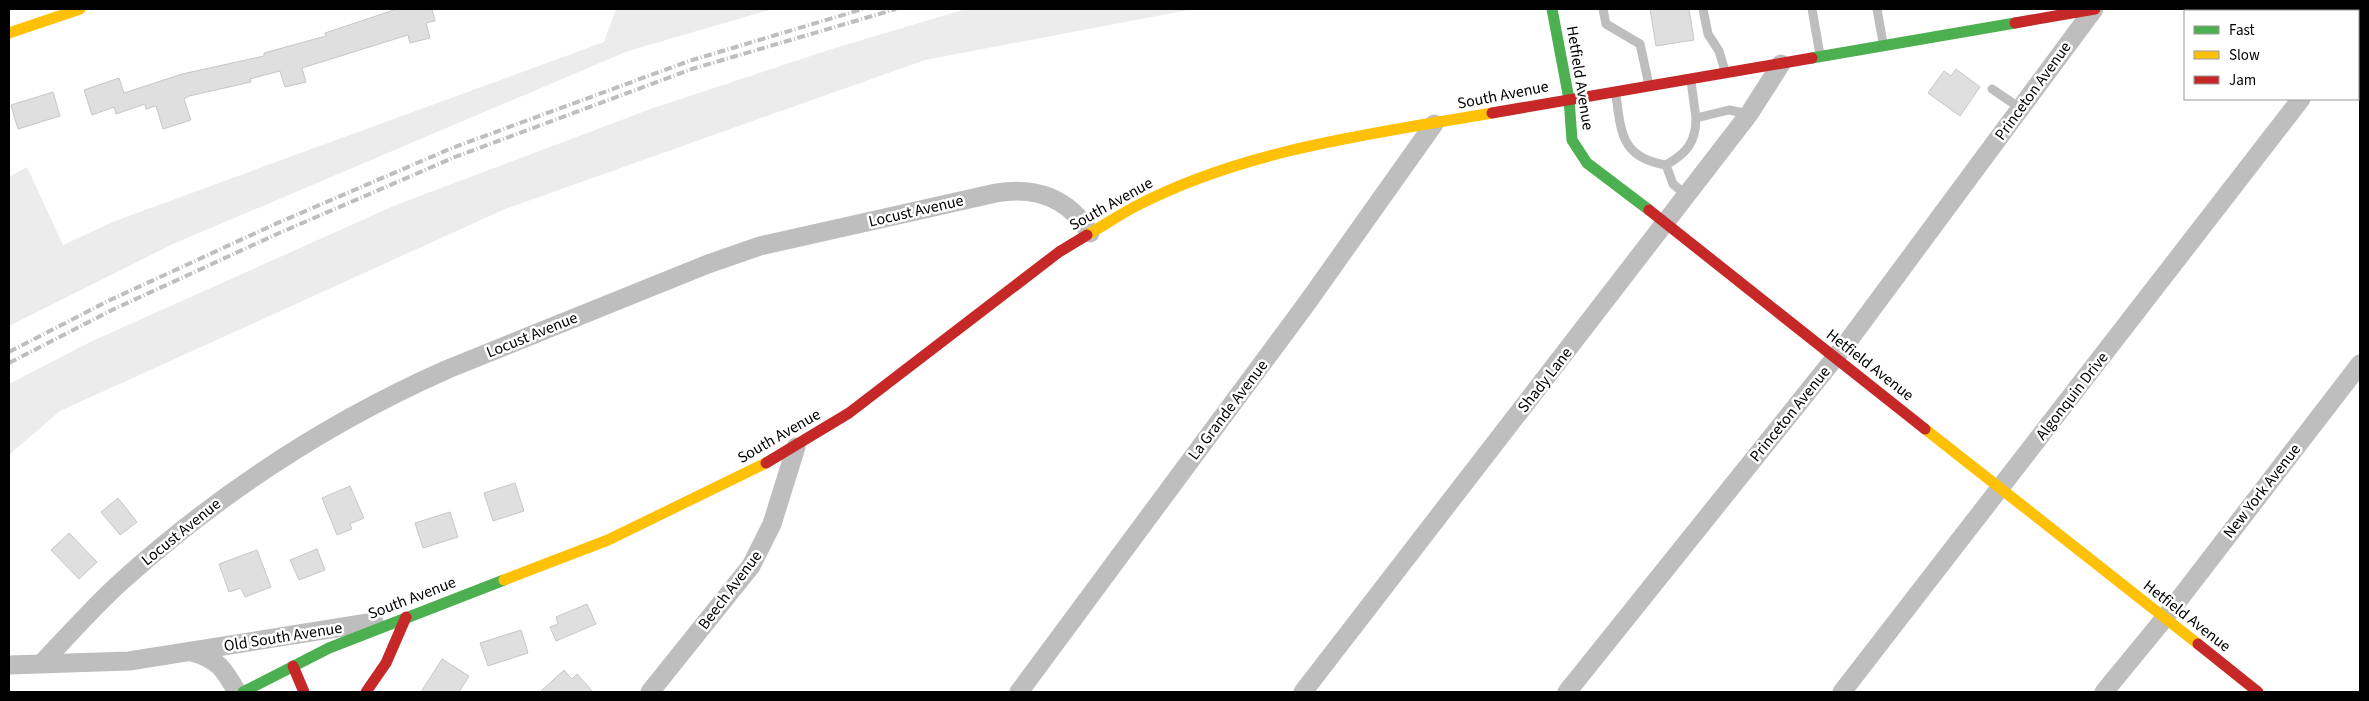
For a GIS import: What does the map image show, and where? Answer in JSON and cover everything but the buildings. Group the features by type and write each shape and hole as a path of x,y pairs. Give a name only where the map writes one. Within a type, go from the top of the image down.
{"main road":[{"path":"9,33 80,9"},
{"name":"Hetfield Avenue","path":"1552,9 1569,99 1572,140 1587,163 2258,692"},
{"name":"South Avenue","path":"243,692 329,648 608,540 747,474 796,448 849,413 1059,252 1136,206 1193,181 1264,157 1320,143 1884,46 2017,19 2094,9"},
{"path":"366,692 386,663 406,617"},
{"path":"292,666 304,692"}],"street":[{"name":"Princeton Avenue","path":"1567,692 1835,358 2094,9"},
{"name":"Shady Lane","path":"1303,692 1749,114 1781,64"},
{"name":"Algonquin Drive","path":"1842,692 2300,100"},
{"name":"La Grande Avenue","path":"1019,692 1307,304 1434,124"},
{"name":"Locust Avenue","path":"41,664 121,581 210,506 306,441 408,387 448,369 708,264 760,246 996,193 1029,191 1046,194 1074,212 1090,233"},
{"name":"New York Avenue","path":"2104,692 2164,619 2360,364"},
{"name":"Beech Avenue","path":"650,692 751,566 772,524 796,448"},
{"name":"Old South Avenue","path":"9,665 129,661 406,617"},
{"name":"Old South Avenue","path":"190,652 207,656 219,664 237,692"}],"lane":[{"path":"1603,9 1606,24 1640,44 1649,87"},
{"path":"1703,9 1708,34 1719,51 1726,74"},
{"path":"1812,9 1821,57"},
{"path":"1877,9 1884,46"},
{"path":"1615,92 1620,124 1630,149 1648,162 1666,165 1680,156 1692,144 1696,118 1691,79"},
{"path":"1992,89 2020,108"},
{"path":"1696,118 1729,110 1749,114"},
{"path":"1666,165 1673,184 1686,195"}],"shaded area":[{"path":"616,9 773,9 628,51 173,244 9,326 9,177 27,167 63,245 115,221 604,42"},
{"path":"966,9 1194,9 925,60 505,209 60,411 9,455 9,384 90,342 396,205 656,107 835,48"}],"railway":[{"path":"9,352 108,301 273,225 452,148 689,61 863,9"},
{"path":"9,363 112,310 277,234 455,157 692,69 896,9"}],"traffic: fast":[{"path":"1552,9 1569,99 1572,140 1587,163 1649,210"},
{"path":"1812,58 2015,23"},
{"path":"243,692 329,648 504,580"}],"traffic: slow":[{"path":"9,33 80,9"},
{"path":"1087,235 1136,206 1178,186 1221,170 1310,146 1492,113"},
{"path":"1925,429 2198,644"},
{"path":"504,580 608,540 766,463"}],"traffic: jam":[{"path":"2015,23 2095,9"},
{"path":"1492,113 1812,58"},
{"path":"1649,210 1925,429"},
{"path":"766,463 849,413 1059,252 1087,235"},
{"path":"366,692 386,663 406,617"},
{"path":"2198,644 2258,692"},
{"path":"293,666 304,692"}]}
